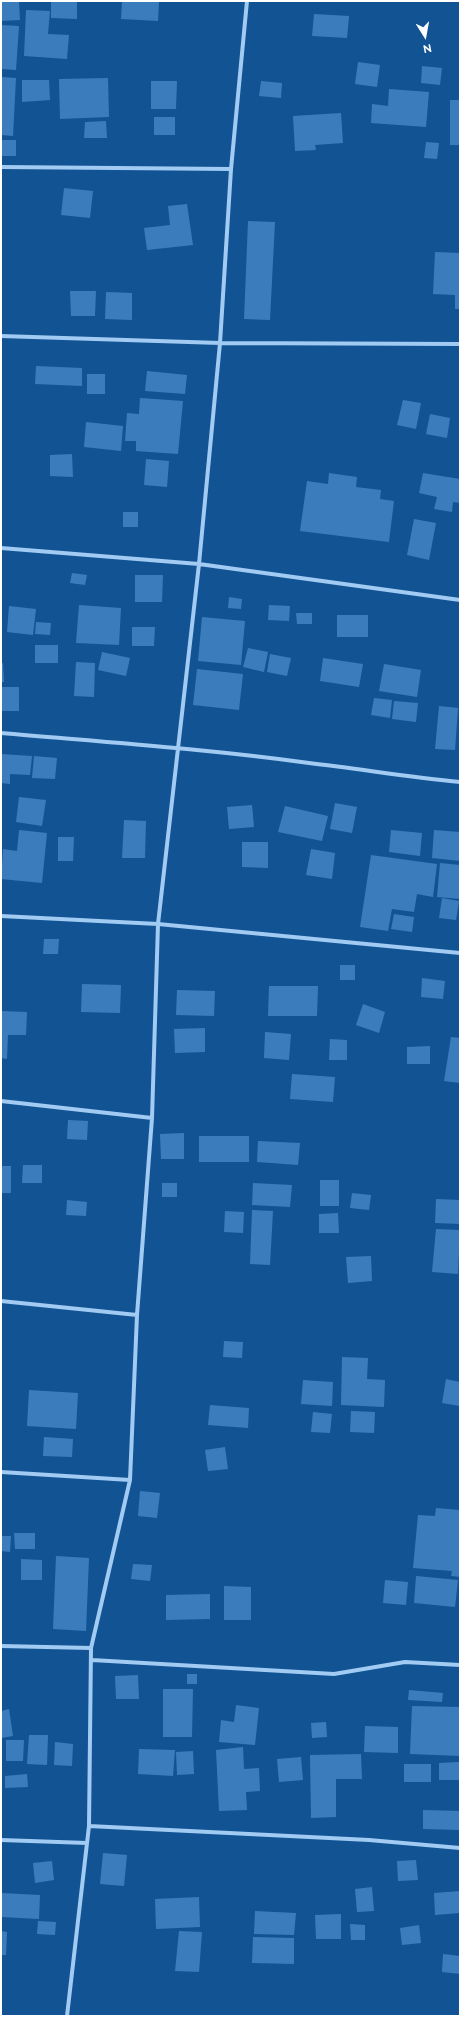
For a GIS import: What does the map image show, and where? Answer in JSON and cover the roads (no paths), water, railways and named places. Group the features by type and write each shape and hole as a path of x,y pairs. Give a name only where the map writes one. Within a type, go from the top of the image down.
{"street":[{"path":"68,2016 87,1843 92,1660 91,1648 130,1480 137,1315 152,1118 158,924 199,564 220,343 231,169 248,1"},
{"path":"1,167 231,169"},
{"path":"1,336 220,343 460,344"},
{"path":"1,548 199,564 460,600"},
{"path":"1,733 178,749 309,763 389,775 460,782"},
{"path":"1,916 158,924 460,953"},
{"path":"1,1101 152,1118"},
{"path":"1,1301 137,1315"},
{"path":"1,1472 130,1480"},
{"path":"1,1646 91,1648"},
{"path":"92,1660 334,1674 405,1662 460,1664"},
{"path":"88,1826 369,1840 460,1848"},
{"path":"1,1840 87,1843"}]}
